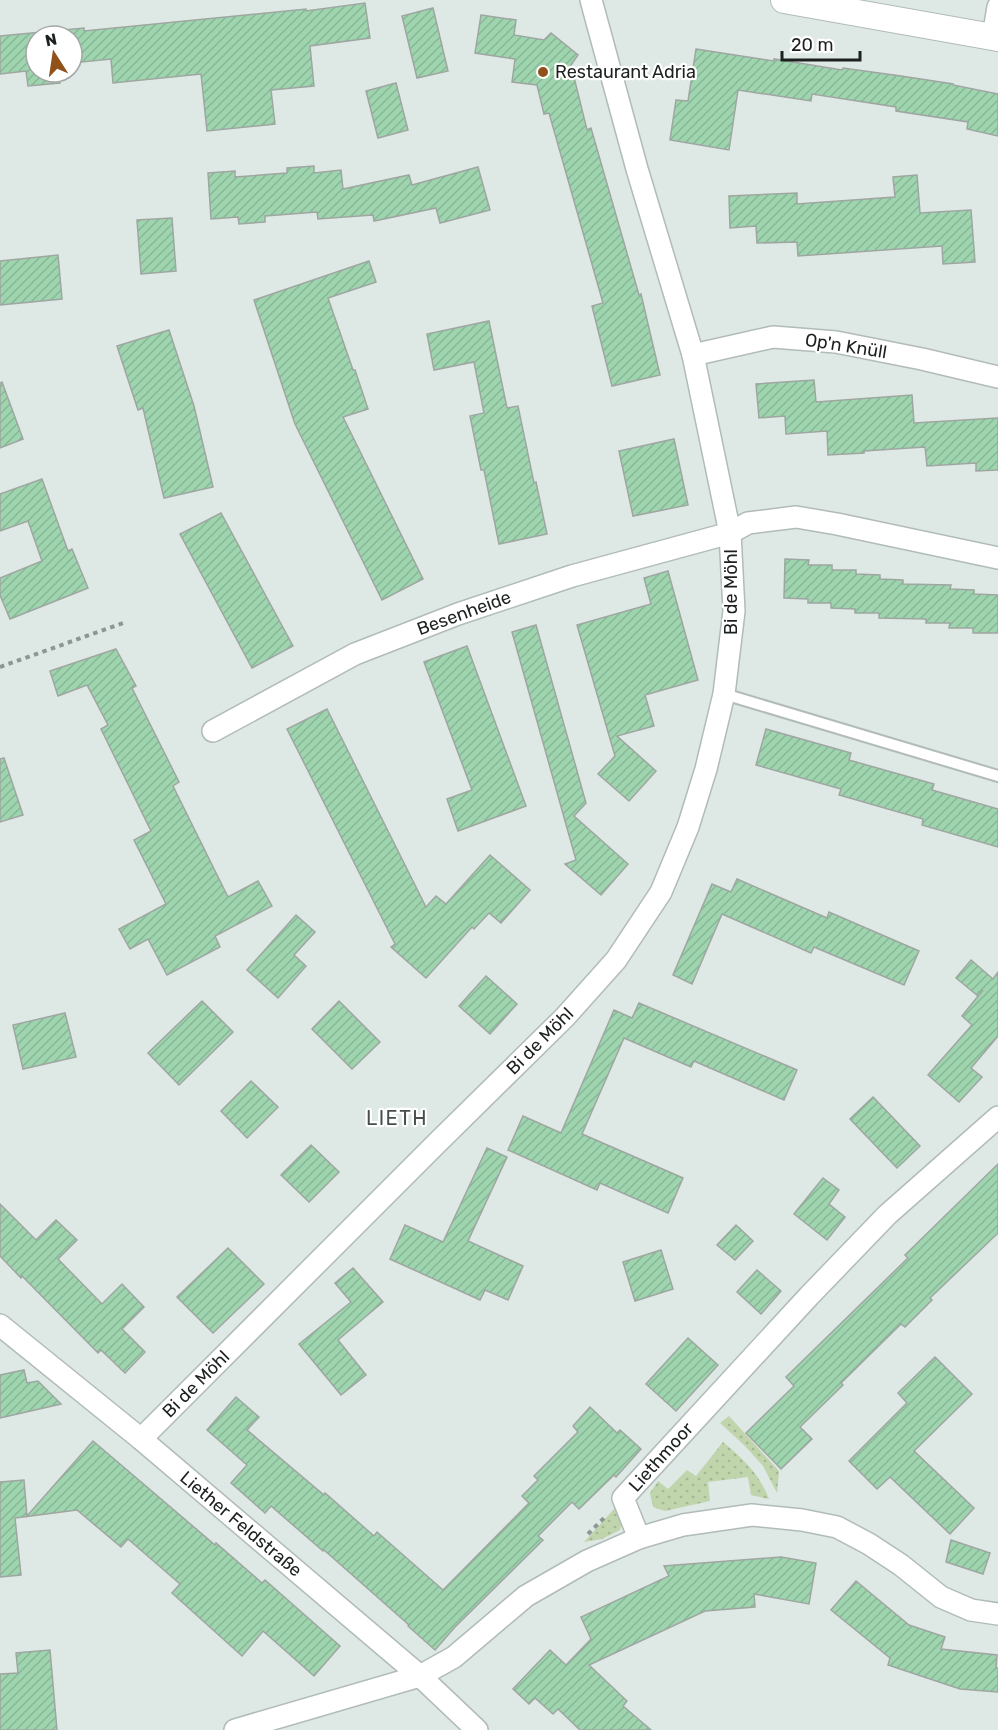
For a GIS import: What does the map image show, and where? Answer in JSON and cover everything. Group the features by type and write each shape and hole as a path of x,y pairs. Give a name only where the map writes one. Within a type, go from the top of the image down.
{"street":[{"name":"Bi de Möhl","path":"141,1439 565,1017 616,960 662,892 688,827 706,769 724,694 734,611 730,533 693,355 637,169 591,0"},
{"path":"784,0 995,37 998,7"},
{"name":"Op'n Knüll","path":"693,355 773,337 836,342 998,377"},
{"name":"Bi de Möhl","path":"730,533 748,523 796,517 998,558"},
{"name":"Besenheide","path":"213,731 355,654 448,618 572,576 730,533"},
{"name":"Liethmoor","path":"639,1538 623,1498 809,1296 880,1223 998,1117"},
{"name":"Liether Feldstraße","path":"0,1324 141,1439 420,1676 477,1730"},
{"path":"235,1730 420,1676 454,1657 526,1596 587,1561 639,1538 682,1525 752,1515 802,1520 837,1527 901,1565 941,1597 971,1610 998,1614"}],"lane":[{"path":"724,694 998,776"}],"path":[{"path":"0,667 123,623"}],"green space":[{"path":"729,1416 779,1471 777,1493 763,1466 720,1423"},
{"path":"723,1442 755,1474 769,1499 751,1495 748,1477 708,1482 710,1501 665,1511 653,1507 650,1493 658,1481 668,1489 687,1470 696,1476"},
{"path":"614,1509 623,1518 620,1530 602,1539 584,1542"}],"building":[{"path":"365,3 370,38 310,46 314,86 271,90 275,124 207,131 201,74 113,83 111,59 84,62 84,31 306,9 306,11"},
{"path":"433,8 448,71 417,78 402,16"},
{"path":"481,15 516,20 514,35 544,40 551,33 578,55 571,65 587,130 591,128 639,295 641,294 660,375 612,386 592,306 603,303 549,113 544,114 537,85 512,82 515,59 475,53"},
{"path":"24,34 24,71 0,74 0,36"},
{"path":"696,49 901,76 998,94 998,136 967,129 968,122 896,111 896,107 812,94 811,101 738,90 729,150 670,140 676,100 688,101"},
{"path":"396,83 408,130 378,138 366,91"},
{"path":"314,166 314,173 341,170 343,189 409,175 412,185 478,167 490,210 440,223 436,208 374,221 373,215 318,219 317,212 265,216 265,222 239,224 238,217 211,219 208,173 235,171 235,177 287,173 287,168"},
{"path":"917,175 920,213 971,210 975,262 943,264 942,246 798,256 797,242 757,243 756,226 730,228 729,196 797,193 797,204 895,197 893,177"},
{"path":"172,218 176,271 141,274 137,220"},
{"path":"58,255 62,299 0,305 0,261"},
{"path":"369,261 376,282 328,298 368,409 343,417 423,579 382,600 295,424 254,300"},
{"path":"489,321 507,408 518,406 547,534 499,544 470,416 484,413 474,362 434,370 427,334"},
{"path":"169,330 194,406 213,487 164,498 143,408 138,410 117,346"},
{"path":"814,380 816,402 912,395 914,423 998,418 998,470 976,471 976,463 927,466 925,447 828,455 827,431 786,434 785,416 759,418 756,384"},
{"path":"2,382 23,439 0,448 0,383"},
{"path":"674,439 688,505 633,516 619,451"},
{"path":"42,479 68,551 72,549 88,588 10,619 0,595 0,578 42,561 28,521 0,531 0,494"},
{"path":"221,513 293,646 252,668 180,534"},
{"path":"785,559 809,560 808,565 832,565 832,570 856,570 856,574 880,575 880,579 903,580 903,584 951,585 950,589 974,590 974,594 998,595 998,633 973,633 973,628 949,628 950,623 926,623 926,619 879,618 879,613 855,613 855,609 831,608 831,603 808,603 808,599 784,598"},
{"path":"668,571 698,680 645,695 654,726 617,736 656,771 629,801 598,774 615,756 577,625 651,604 644,578"},
{"path":"536,625 586,803 574,816 628,864 601,895 565,864 576,860 512,632"},
{"path":"467,646 526,806 458,831 447,799 472,790 424,662"},
{"path":"116,649 136,686 132,688 179,782 173,786 228,897 258,881 272,906 215,936 220,947 167,975 148,939 130,949 119,929 166,904 134,840 151,831 101,729 108,725 87,685 58,696 50,671"},
{"path":"327,709 426,907 436,896 446,904 490,855 530,890 501,923 489,913 474,929 472,927 426,978 391,947 395,944 287,729"},
{"path":"766,729 851,753 849,760 934,784 932,790 998,809 998,847 922,825 923,819 839,795 841,789 756,765"},
{"path":"4,758 23,815 0,822 0,759"},
{"path":"737,879 827,918 829,912 919,951 904,985 814,947 811,953 722,914 692,984 673,975 712,884 731,892"},
{"path":"296,915 315,932 294,955 306,966 278,998 247,970"},
{"path":"971,960 993,979 998,972 998,1036 971,1068 982,1077 959,1102 928,1075 972,1025 962,1016 983,990 978,996 956,978"},
{"path":"486,976 517,1004 490,1034 459,1006"},
{"path":"202,1001 233,1032 179,1085 148,1053"},
{"path":"339,1001 380,1042 352,1069 312,1029"},
{"path":"639,1003 797,1070 784,1100 694,1061 691,1067 624,1038 582,1134 683,1178 668,1213 600,1183 597,1190 508,1150 523,1116 561,1133 614,1010 632,1018"},
{"path":"65,1013 76,1057 23,1069 13,1025"},
{"path":"251,1081 278,1107 247,1138 221,1111"},
{"path":"873,1097 920,1146 897,1168 850,1119"},
{"path":"311,1145 339,1172 309,1202 281,1175"},
{"path":"487,1148 507,1157 468,1241 523,1266 508,1300 485,1290 480,1300 390,1259 405,1225 443,1242"},
{"path":"998,1164 998,1233 930,1298 932,1300 905,1327 901,1324 800,1427 812,1439 781,1469 746,1433 794,1386 786,1377 908,1258 905,1255"},
{"path":"823,1178 839,1190 829,1204 845,1217 827,1240 794,1214"},
{"path":"0,1204 36,1240 56,1220 77,1240 58,1259 102,1304 122,1284 144,1307 122,1329 145,1352 125,1373 101,1350 98,1353 0,1256"},
{"path":"736,1225 753,1241 735,1260 717,1245"},
{"path":"228,1248 264,1284 213,1333 177,1297"},
{"path":"661,1250 673,1289 635,1301 623,1262"},
{"path":"353,1268 383,1302 338,1340 366,1375 341,1395 299,1344 351,1302 335,1283"},
{"path":"757,1270 781,1291 761,1314 737,1292"},
{"path":"688,1338 718,1365 676,1411 646,1384"},
{"path":"935,1357 972,1394 914,1451 974,1508 950,1534 890,1477 877,1489 849,1461 907,1403 898,1393"},
{"path":"24,1370 27,1383 38,1381 61,1404 0,1418 0,1375"},
{"path":"236,1397 259,1417 247,1430 374,1536 377,1532 443,1590 529,1503 522,1496 538,1480 534,1476 578,1432 573,1426 590,1407 617,1433 620,1430 641,1449 616,1477 614,1475 579,1509 572,1502 538,1536 543,1540 455,1627 435,1650 324,1550 271,1506 265,1513 231,1483 247,1465 207,1430"},
{"path":"93,1441 262,1583 265,1580 340,1646 314,1676 263,1631 242,1656 172,1593 180,1584 128,1539 121,1547 77,1510 15,1518 21,1575 0,1577 0,1482 24,1480 27,1516"},
{"path":"951,1540 990,1553 983,1574 946,1562"},
{"path":"781,1557 816,1563 809,1604 754,1594 755,1607 705,1611 589,1665 627,1701 623,1706 651,1730 580,1730 558,1709 553,1714 535,1698 529,1704 513,1689 550,1650 566,1665 591,1639 581,1617 669,1576 664,1566"},
{"path":"856,1581 909,1625 945,1637 941,1649 997,1655 998,1692 960,1689 888,1665 890,1658 831,1610"},
{"path":"50,1650 57,1730 0,1730 0,1674 18,1673 16,1653"}],"place":[{"name":"Restaurant Adria","path":"543,72"}],"district":[{"name":"LIETH","path":"397,1118"}]}
